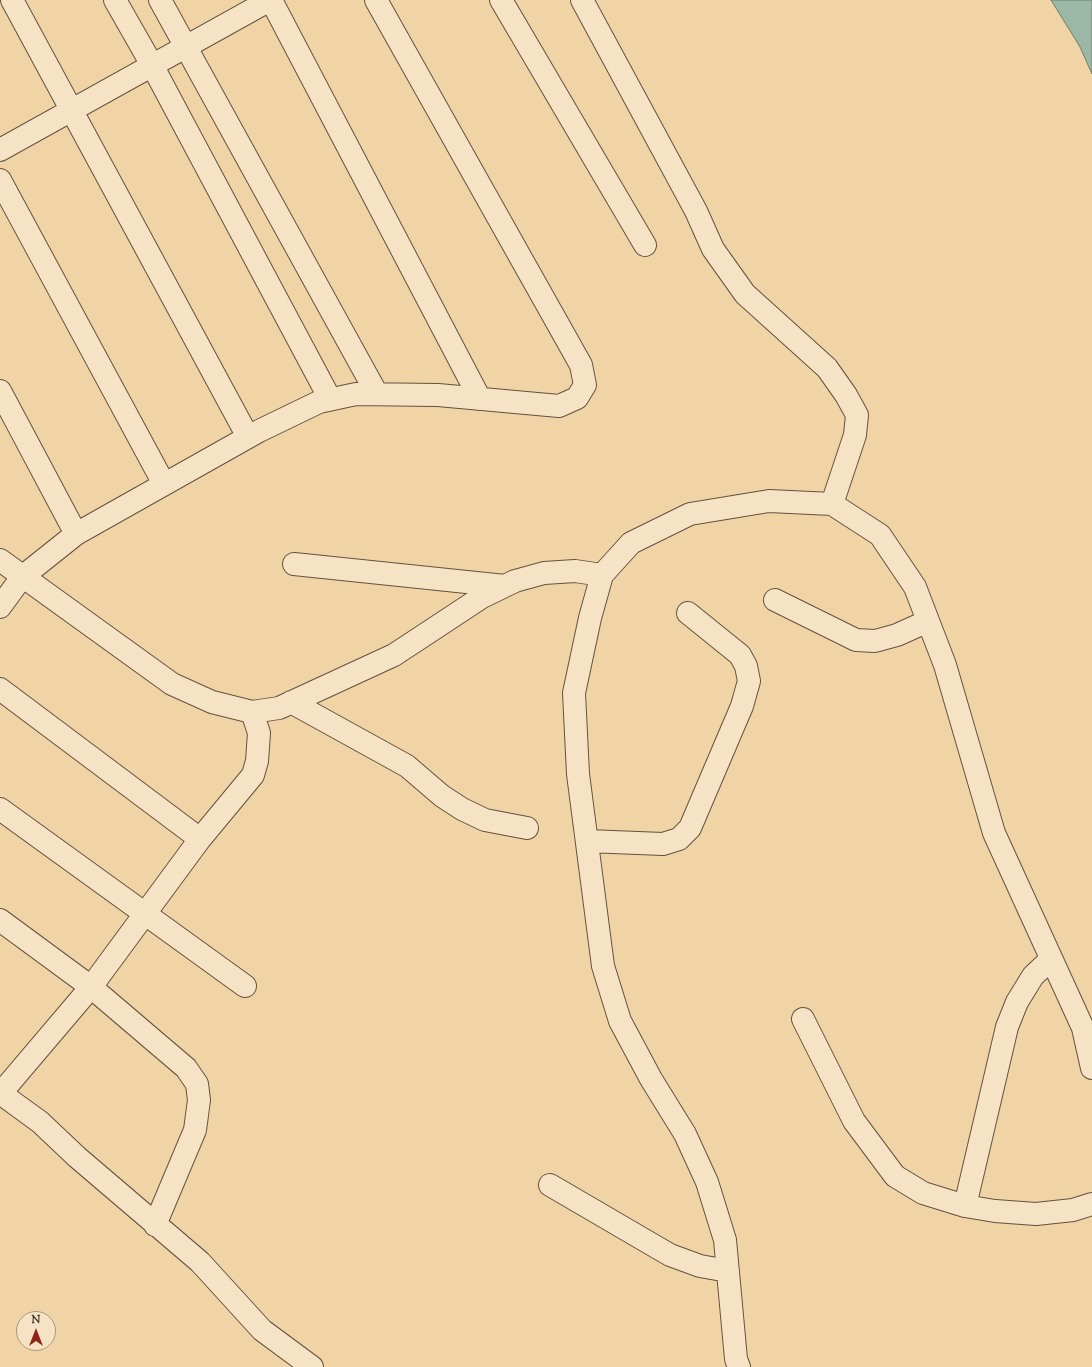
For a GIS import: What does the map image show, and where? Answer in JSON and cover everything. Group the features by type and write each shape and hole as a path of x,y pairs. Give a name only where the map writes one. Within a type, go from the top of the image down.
{"street":[{"path":"12,0 248,437"},
{"path":"115,0 152,65 330,399"},
{"path":"160,0 377,394"},
{"path":"0,150 270,0 480,399"},
{"path":"0,607 22,577 76,534 248,437 319,402 356,394 438,395 559,406 577,398 585,384 581,365 376,0"},
{"path":"501,0 645,245"},
{"path":"582,0 696,211 713,249 745,294 827,368 846,395 857,415 855,436 832,504"},
{"path":"0,180 164,484"},
{"path":"0,391 76,534"},
{"path":"739,1367 736,1359 725,1240 707,1182 685,1134 651,1079 620,1020 603,966 578,774 574,693 590,618 602,575 630,543 690,514 769,501 832,504 880,535 915,588 946,665 994,833 1083,1028 1092,1068"},
{"path":"0,560 172,684 212,702 252,712 280,708 394,655 482,597 505,586 544,573 575,571 602,575"},
{"path":"294,564 505,586"},
{"path":"775,600 856,640 875,641 897,634 928,621"},
{"path":"587,841 663,844 679,839 690,828 742,706 749,681 746,666 740,655 688,613"},
{"path":"0,689 200,839"},
{"path":"291,702 407,766 442,796 462,809 485,820 527,828"},
{"path":"252,712 259,733 257,761 254,775 200,839 91,987 0,1093 40,1122 155,1225 200,1262 262,1330 312,1367"},
{"path":"0,809 245,986"},
{"path":"0,920 91,987 186,1068 197,1084 199,1100 195,1130 155,1225"},
{"path":"965,1206 1007,1027 1017,1002 1033,976 1051,959"},
{"path":"803,1019 854,1121 896,1176 923,1193 965,1206 995,1211 1036,1214 1073,1210 1092,1204"},
{"path":"550,1185 670,1255 700,1266 728,1271"}],"shaded area":[{"path":"1051,0 1092,0 1092,74 1080,47"}]}
